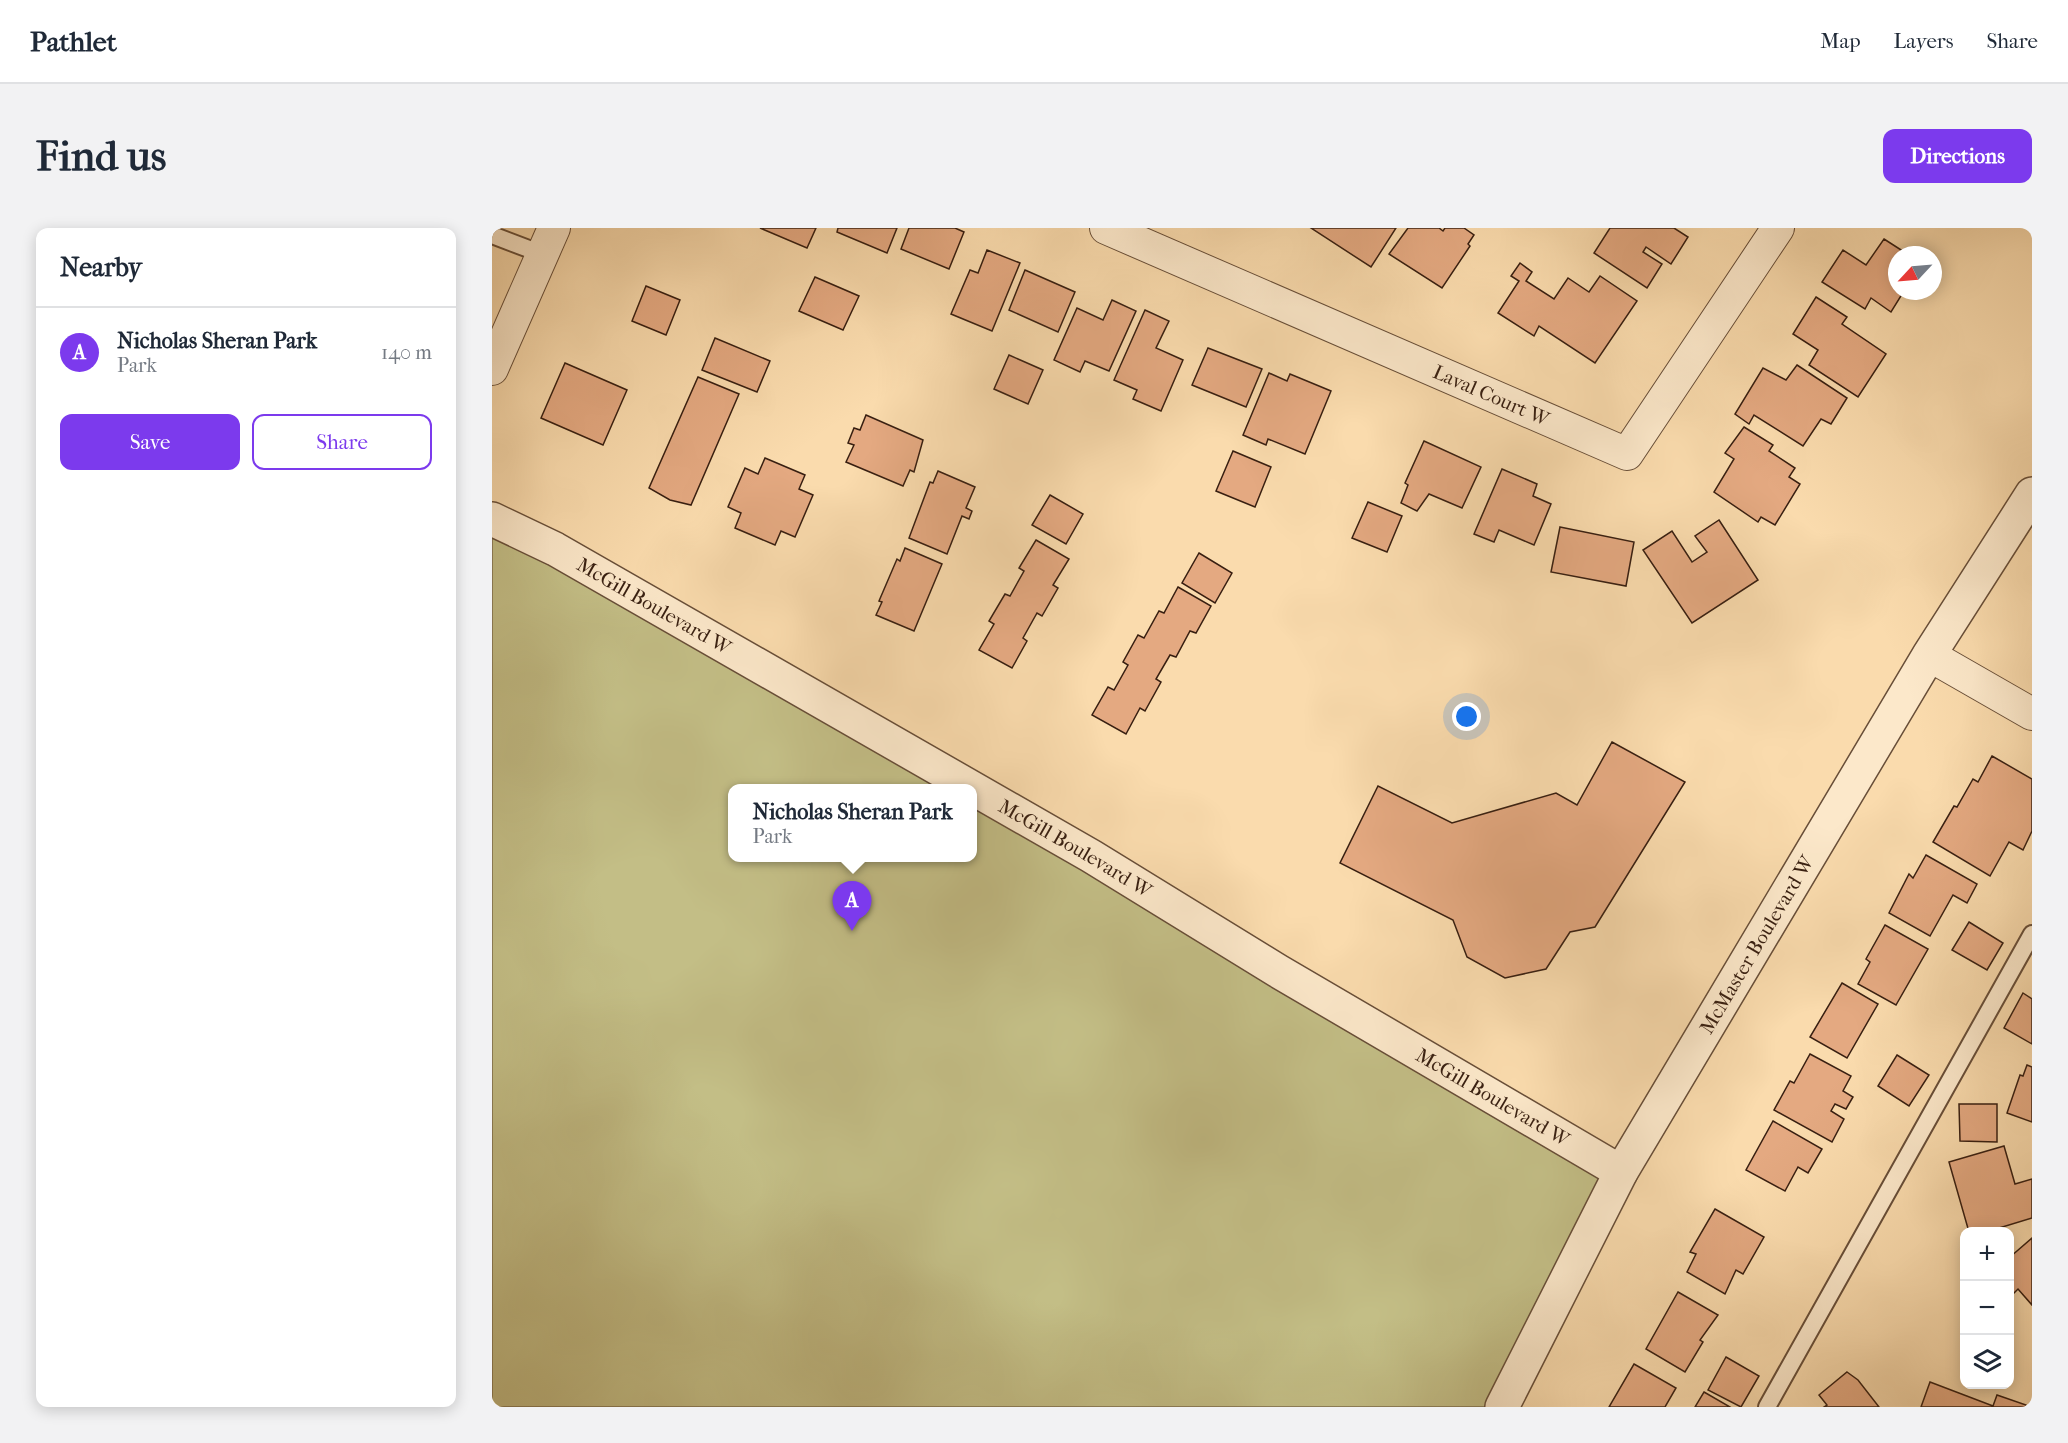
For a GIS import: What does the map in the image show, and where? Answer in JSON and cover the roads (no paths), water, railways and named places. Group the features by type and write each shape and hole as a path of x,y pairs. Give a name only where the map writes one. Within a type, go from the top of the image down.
{"street":[{"name":"Laval Court W","path":"1106,228 1626,454 1778,228"},
{"path":"492,369 548,241"},
{"name":"McMaster Boulevard W","path":"1502,1407 1621,1172 1929,655 2032,494"},
{"name":"McGill Boulevard W","path":"492,519 555,549 965,784"},
{"path":"1929,655 2032,714"},
{"name":"McGill Boulevard W","path":"977,791 1091,856 1278,971 1621,1172"}],"lane":[{"path":"492,235 548,241"},
{"path":"1767,1407 2032,934"}],"place":[{"name":"Nicholas Sheran Park","path":"852,931"}]}
